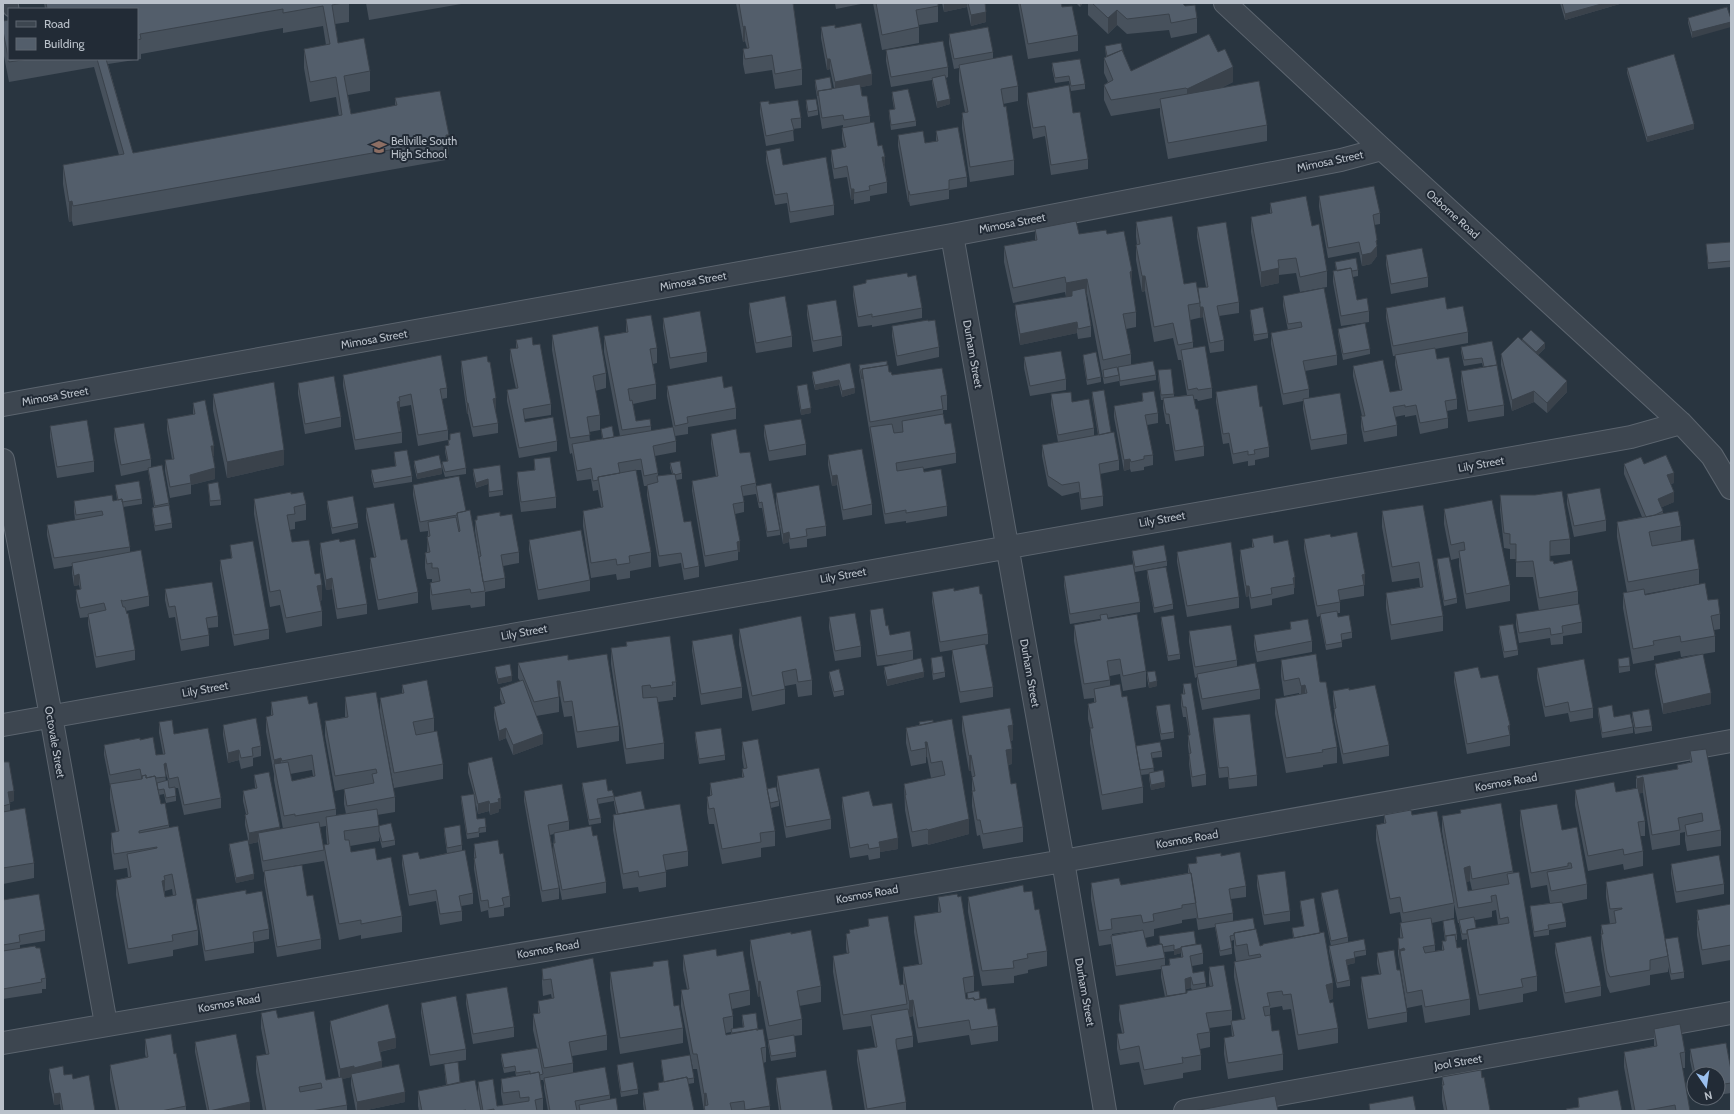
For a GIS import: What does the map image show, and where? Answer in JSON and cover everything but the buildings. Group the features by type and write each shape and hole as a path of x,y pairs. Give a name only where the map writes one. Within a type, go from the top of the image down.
{"street":[{"name":"Osborne Road","path":"1225,3 1382,150 1681,423 1712,456 1731,488"},
{"name":"Mimosa Street","path":"3,405 952,235 1341,160 1382,150"},
{"name":"Durham Street","path":"952,235 1063,861 1105,1111"},
{"name":"Lily Street","path":"3,725 1007,546 1631,437 1681,423"},
{"name":"Octovale Street","path":"3,460 51,716 106,1024"},
{"name":"Kosmos Road","path":"3,1043 106,1024 1063,861 1731,741"},
{"name":"Jool Street","path":"1185,1111 1731,1013"}],"place":[{"name":"Bellville South High School","path":"379,147"}]}
